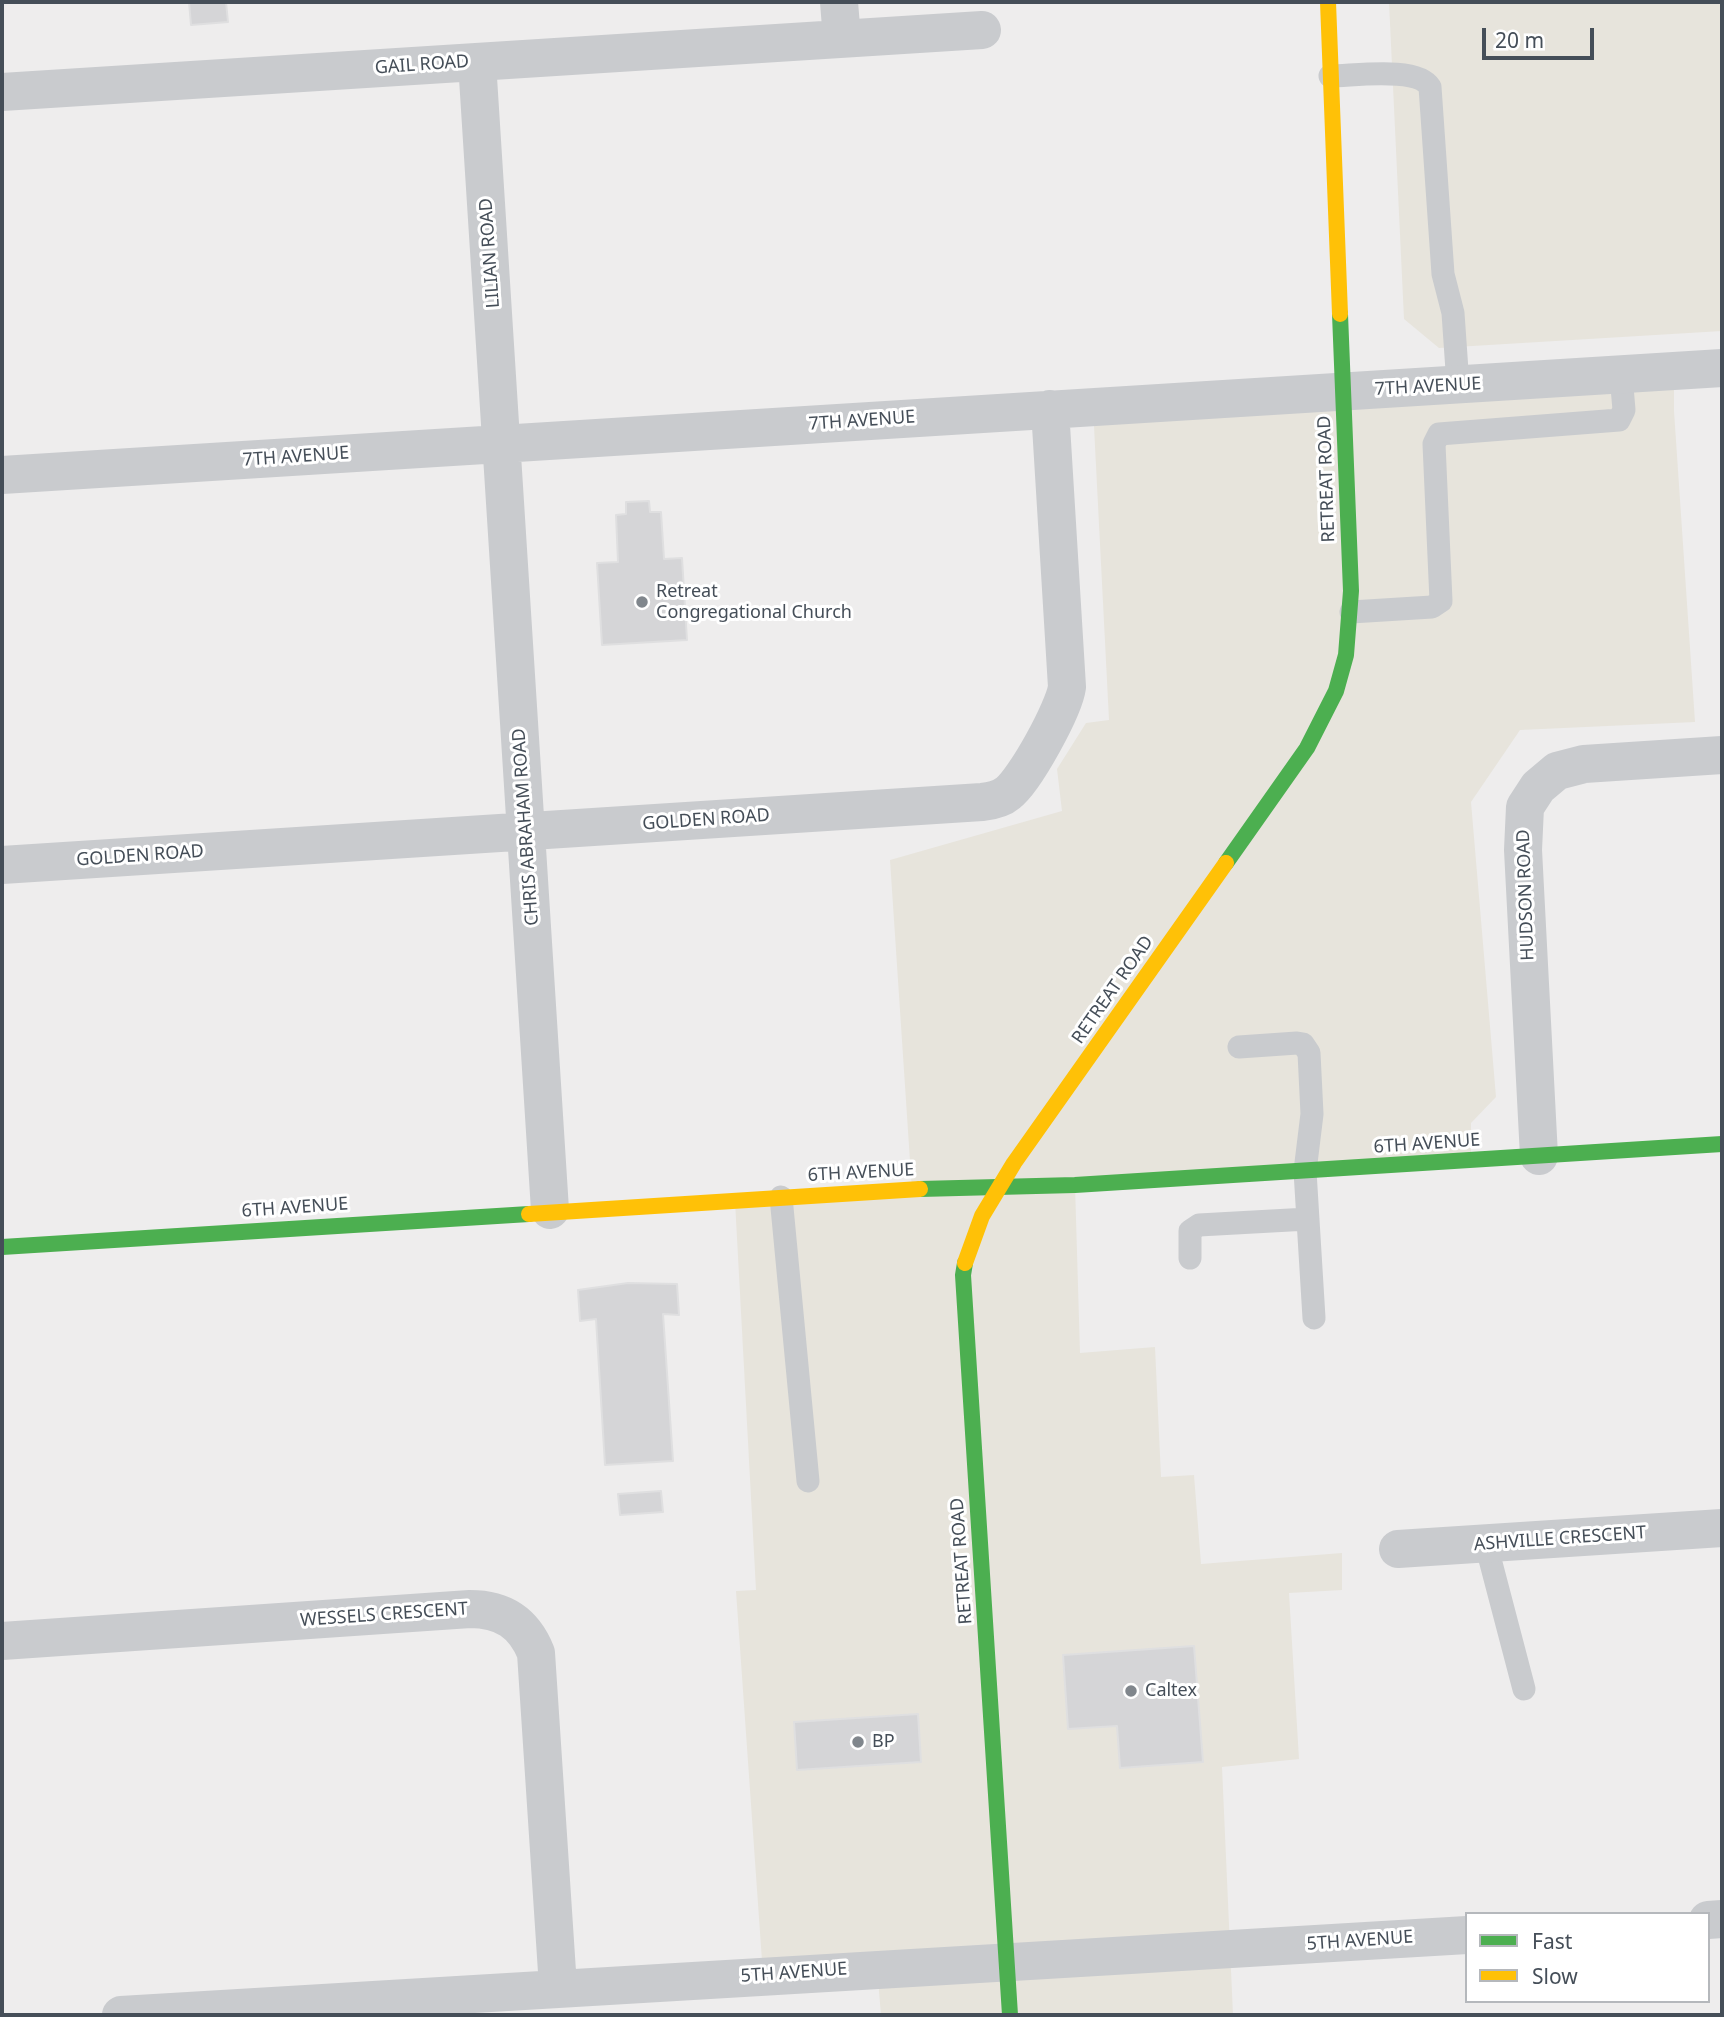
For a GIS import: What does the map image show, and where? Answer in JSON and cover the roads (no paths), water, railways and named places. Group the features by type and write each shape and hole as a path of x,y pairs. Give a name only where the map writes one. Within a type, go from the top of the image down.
{"main road":[{"name":"RETREAT ROAD","path":"1010,2015 963,1275 965,1252 976,1222 1307,748 1329,711 1341,682 1350,612 1328,2"},
{"name":"6TH AVENUE","path":"2,1247 550,1210 954,1187 999,1189 1722,1144"}],"street":[{"name":"GAIL ROAD","path":"2,92 477,62 841,20 982,30"},
{"name":"LILIAN ROAD","path":"477,62 503,443"},
{"name":"7TH AVENUE","path":"2,475 1722,368"},
{"name":"GOLDEN ROAD","path":"2,865 982,802 1007,794 1016,786 1059,713 1066,687 1050,410"},
{"name":"CHRIS ABRAHAM ROAD","path":"503,443 550,1210"},
{"name":"HUDSON ROAD","path":"1539,1156 1523,850 1525,807 1546,778 1569,767 1722,755"},
{"name":"ASHVILLE CRESCENT","path":"1398,1549 1722,1528"},
{"name":"WESSELS CRESCENT","path":"2,1641 470,1609 488,1609 506,1615 520,1625 536,1653 558,1987"},
{"name":"5TH AVENUE","path":"121,2015 1465,1935"}],"lane":[{"path":"1330,76 1412,74 1426,81 1430,87 1443,274 1453,313 1458,385"},
{"path":"1350,612 1432,607 1441,601 1434,444 1439,434 1619,420 1624,410 1621,374"},
{"path":"1239,1047 1297,1042 1307,1048 1312,1114 1305,1171 1314,1318"},
{"path":"781,1197 808,1481"},
{"path":"1190,1258 1190,1231 1199,1225 1308,1219"},
{"path":"1486,1544 1524,1689"}],"place":[{"name":"Retreat Congregational Church","path":"642,602"},
{"name":"Caltex","path":"1131,1691"},
{"name":"BP","path":"858,1742"}]}
